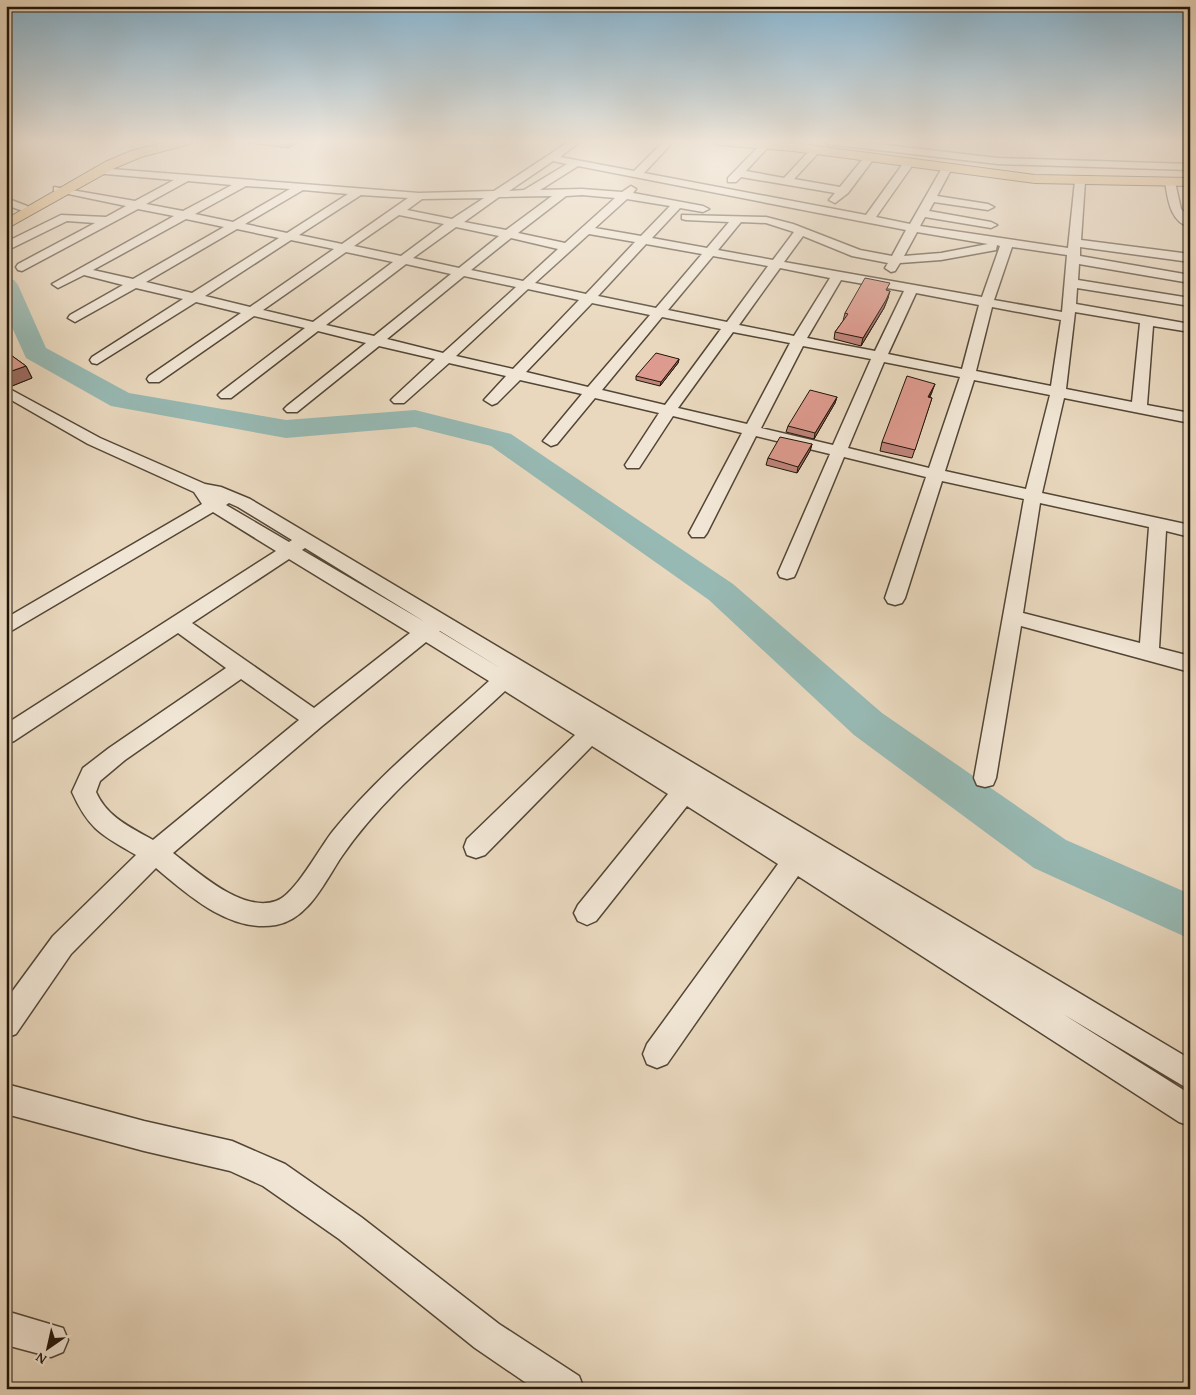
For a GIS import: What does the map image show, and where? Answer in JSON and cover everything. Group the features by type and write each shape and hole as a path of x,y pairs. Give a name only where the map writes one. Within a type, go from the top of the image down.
{"main road":[{"path":"6,218 26,206"},
{"path":"6,225 36,206"}],"street":[{"path":"18,206 22,208"},
{"path":"22,267 132,206"},
{"path":"146,206 729,327 1190,418"},
{"path":"58,284 200,206"},
{"path":"75,318 268,206"},
{"path":"97,360 336,206"},
{"path":"154,379 404,206"},
{"path":"226,395 402,260 478,206"},
{"path":"292,409 378,342 507,234 545,206"},
{"path":"399,400 613,206"},
{"path":"641,206 668,214 694,218 766,220 859,254 897,260 926,258 1007,244"},
{"path":"492,400 518,375 676,206"},
{"path":"689,206 703,209"},
{"path":"694,218 706,206"},
{"path":"810,206 915,228 1007,244 1073,252 1190,258"},
{"path":"870,218 878,206"},
{"path":"883,282 927,206"},
{"path":"982,206 988,207"},
{"path":"985,778 1033,496 1058,391 1068,312 1078,206"},
{"path":"1177,206 1176,210 1190,224"},
{"path":"397,211 568,247"},
{"path":"923,213 991,225"},
{"path":"6,247 65,217 107,220"},
{"path":"551,441 737,220"},
{"path":"588,230 987,302 1190,328"},
{"path":"633,465 669,410 800,232"},
{"path":"895,598 968,374 987,302 1007,244"},
{"path":"1073,252 1190,279"},
{"path":"82,271 935,474 1190,531"},
{"path":"698,533 798,341 838,274"},
{"path":"1071,283 1190,302"},
{"path":"788,574 880,356 912,287"},
{"path":"1139,407 1146,321"},
{"path":"6,391 54,421 214,497 433,626 801,852 1035,984 1190,1076"},
{"path":"6,627 214,497"},
{"path":"1149,653 1158,524"},
{"path":"6,735 34,715 297,546"},
{"path":"1012,617 1190,664"},
{"path":"178,623 314,720"},
{"path":"6,1024 62,945 90,915 155,853 314,720 433,626"},
{"path":"241,668 91,775 84,792 89,807 109,828 155,853 219,902 250,912 278,913 303,895 340,839 387,788 511,674"},
{"path":"476,847 598,727"},
{"path":"587,913 690,784"},
{"path":"657,1054 801,852"},
{"path":"801,852 1190,1111"},
{"path":"6,1099 144,1136 232,1156 274,1175 350,1228 487,1336 566,1389"},
{"path":"6,1328 51,1340"}],"building":[{"path":"865,278 890,283 886,290 890,291 886,300 863,338 835,332 848,314 845,313"},
{"path":"6,350 8,353 26,366 6,373"},
{"path":"656,353 679,359 661,382 636,376"},
{"path":"907,376 935,384 928,397 932,398 915,450 882,442"},
{"path":"810,390 837,397 815,433 788,426"},
{"path":"780,437 812,444 798,467 768,458"}],"waterway":[{"path":"6,285 35,353 121,400 286,429 415,418 501,440 721,592 868,724 1050,854 1190,917"}]}
